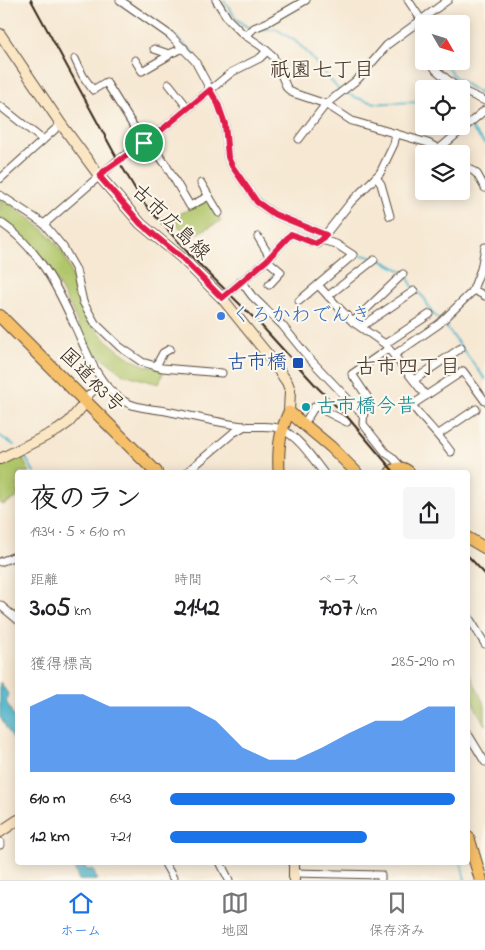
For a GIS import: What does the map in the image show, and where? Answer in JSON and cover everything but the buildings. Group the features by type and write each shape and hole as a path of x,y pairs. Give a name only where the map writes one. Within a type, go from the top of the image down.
{"highway":[{"name":"国道183号","path":"2,323 154,470"},
{"path":"470,844 481,880"}],"main road":[{"name":"古市広島線","path":"0,34 61,124 100,177 141,224 182,258 222,298 287,382 290,390 289,412"},
{"path":"0,459 58,430 69,422 85,403"},
{"path":"279,470 278,452 281,429 289,412 332,447 354,470"},
{"path":"393,470 396,468 406,470"},
{"path":"470,539 484,546"},
{"path":"0,832 15,822"}],"street":[{"path":"120,0 170,35 195,61 218,104 225,124 228,157 232,166 257,202 274,214 323,237 353,255 299,301"},
{"path":"216,0 228,19 246,36 273,56 287,88 304,98 326,104 352,120 432,145"},
{"path":"246,36 254,28 306,0"},
{"path":"408,0 418,15"},
{"path":"431,15 448,0"},
{"path":"299,138 326,104 358,79 387,44 415,27"},
{"path":"135,60 142,71 169,54 184,48"},
{"path":"154,49 169,54"},
{"path":"44,224 118,160 146,142 232,72 260,58 267,51"},
{"path":"75,59 82,76 93,90 106,82 146,142 166,165 190,206 209,196"},
{"path":"436,70 449,80"},
{"path":"169,84 188,108"},
{"path":"470,94 485,101"},
{"path":"0,106 43,140"},
{"path":"445,145 485,110"},
{"path":"0,179 61,124"},
{"path":"222,298 241,280 269,259 291,234 316,244 351,202 376,177 394,144 396,134"},
{"path":"470,169 477,174 485,188"},
{"path":"376,177 381,184 390,216"},
{"path":"201,183 219,213"},
{"path":"0,195 44,224 63,247 76,270 83,302 95,323 120,347 142,362 162,368 222,372"},
{"path":"0,222 33,252 46,267 92,365 103,382 123,401 145,408 245,426 271,426 281,429 305,449 321,470"},
{"path":"258,237 269,259 281,272 269,286"},
{"path":"394,355 439,324 474,290 481,269 485,247"},
{"path":"328,296 374,260"},
{"path":"353,322 403,274"},
{"path":"241,280 252,296 282,325 308,357 363,416"},
{"path":"318,285 353,322 387,346 426,396"},
{"path":"474,290 485,296"},
{"path":"361,327 414,291"},
{"path":"406,470 392,456 386,453 363,424 364,409 370,401 352,374 430,314"},
{"path":"414,380 461,348"},
{"path":"156,366 159,358 170,349"},
{"path":"451,452 439,434 423,420 412,405 463,371 485,401"},
{"path":"85,403 89,395 103,382"},
{"path":"304,424 315,406 347,422"},
{"path":"439,434 476,408"},
{"path":"189,470 233,433 245,426"},
{"path":"0,562 15,556"},
{"path":"0,605 15,616"},
{"path":"470,619 485,644"},
{"path":"470,737 485,762"},
{"path":"166,865 173,878"},
{"path":"222,865 229,880"},
{"path":"294,872 381,875 381,880"}],"green space":[{"path":"0,198 33,221 55,242 67,262 80,303 90,321 106,339 133,360 164,370 159,384 123,374 87,348 73,312 48,265 10,225 0,218"},
{"path":"209,199 221,221 188,238 172,218"},
{"path":"21,456 29,470 15,470 15,499 2,505 0,502 0,466"},
{"path":"470,674 485,706 485,725 470,693"}],"water":[{"path":"0,682 8,694 6,701 15,719 15,743 0,717"},
{"path":"73,865 84,865 87,870 93,869 97,880 79,880"}],"waterway":[{"path":"224,0 238,20 250,28"},
{"path":"259,29 276,29 294,40 339,90"},
{"path":"176,37 193,52 197,59"},
{"path":"449,70 455,77 485,97"},
{"path":"343,92 373,102 415,102"},
{"path":"470,127 485,144"},
{"path":"226,159 232,174 243,190 263,211 270,215"},
{"path":"358,254 379,259 402,271"},
{"path":"406,274 413,287 425,299 431,312 440,320"},
{"path":"482,297 485,303"},
{"path":"444,324 485,379"},
{"path":"0,436 14,445"},
{"path":"24,455 33,470"},
{"path":"462,865 465,880"}],"railway":[{"path":"31,0 143,202 191,256 259,323 342,412"},
{"path":"339,407 392,470"},
{"path":"470,558 485,574"}],"place":[{"name":"くろかわでんき","path":"221,316"},
{"name":"古市橋","path":"298,363"},
{"name":"古市橋今昔","path":"306,407"}],"district":[{"name":"祇園七丁目","path":"322,71"},
{"name":"古市四丁目","path":"408,368"}],"route":[{"path":"210,90 218,104 225,124 228,157 232,166 257,202 274,214 326,235 316,244 291,234 267,260 222,298 182,258 141,224 100,177 103,172 118,160 144,143 210,90"}]}
